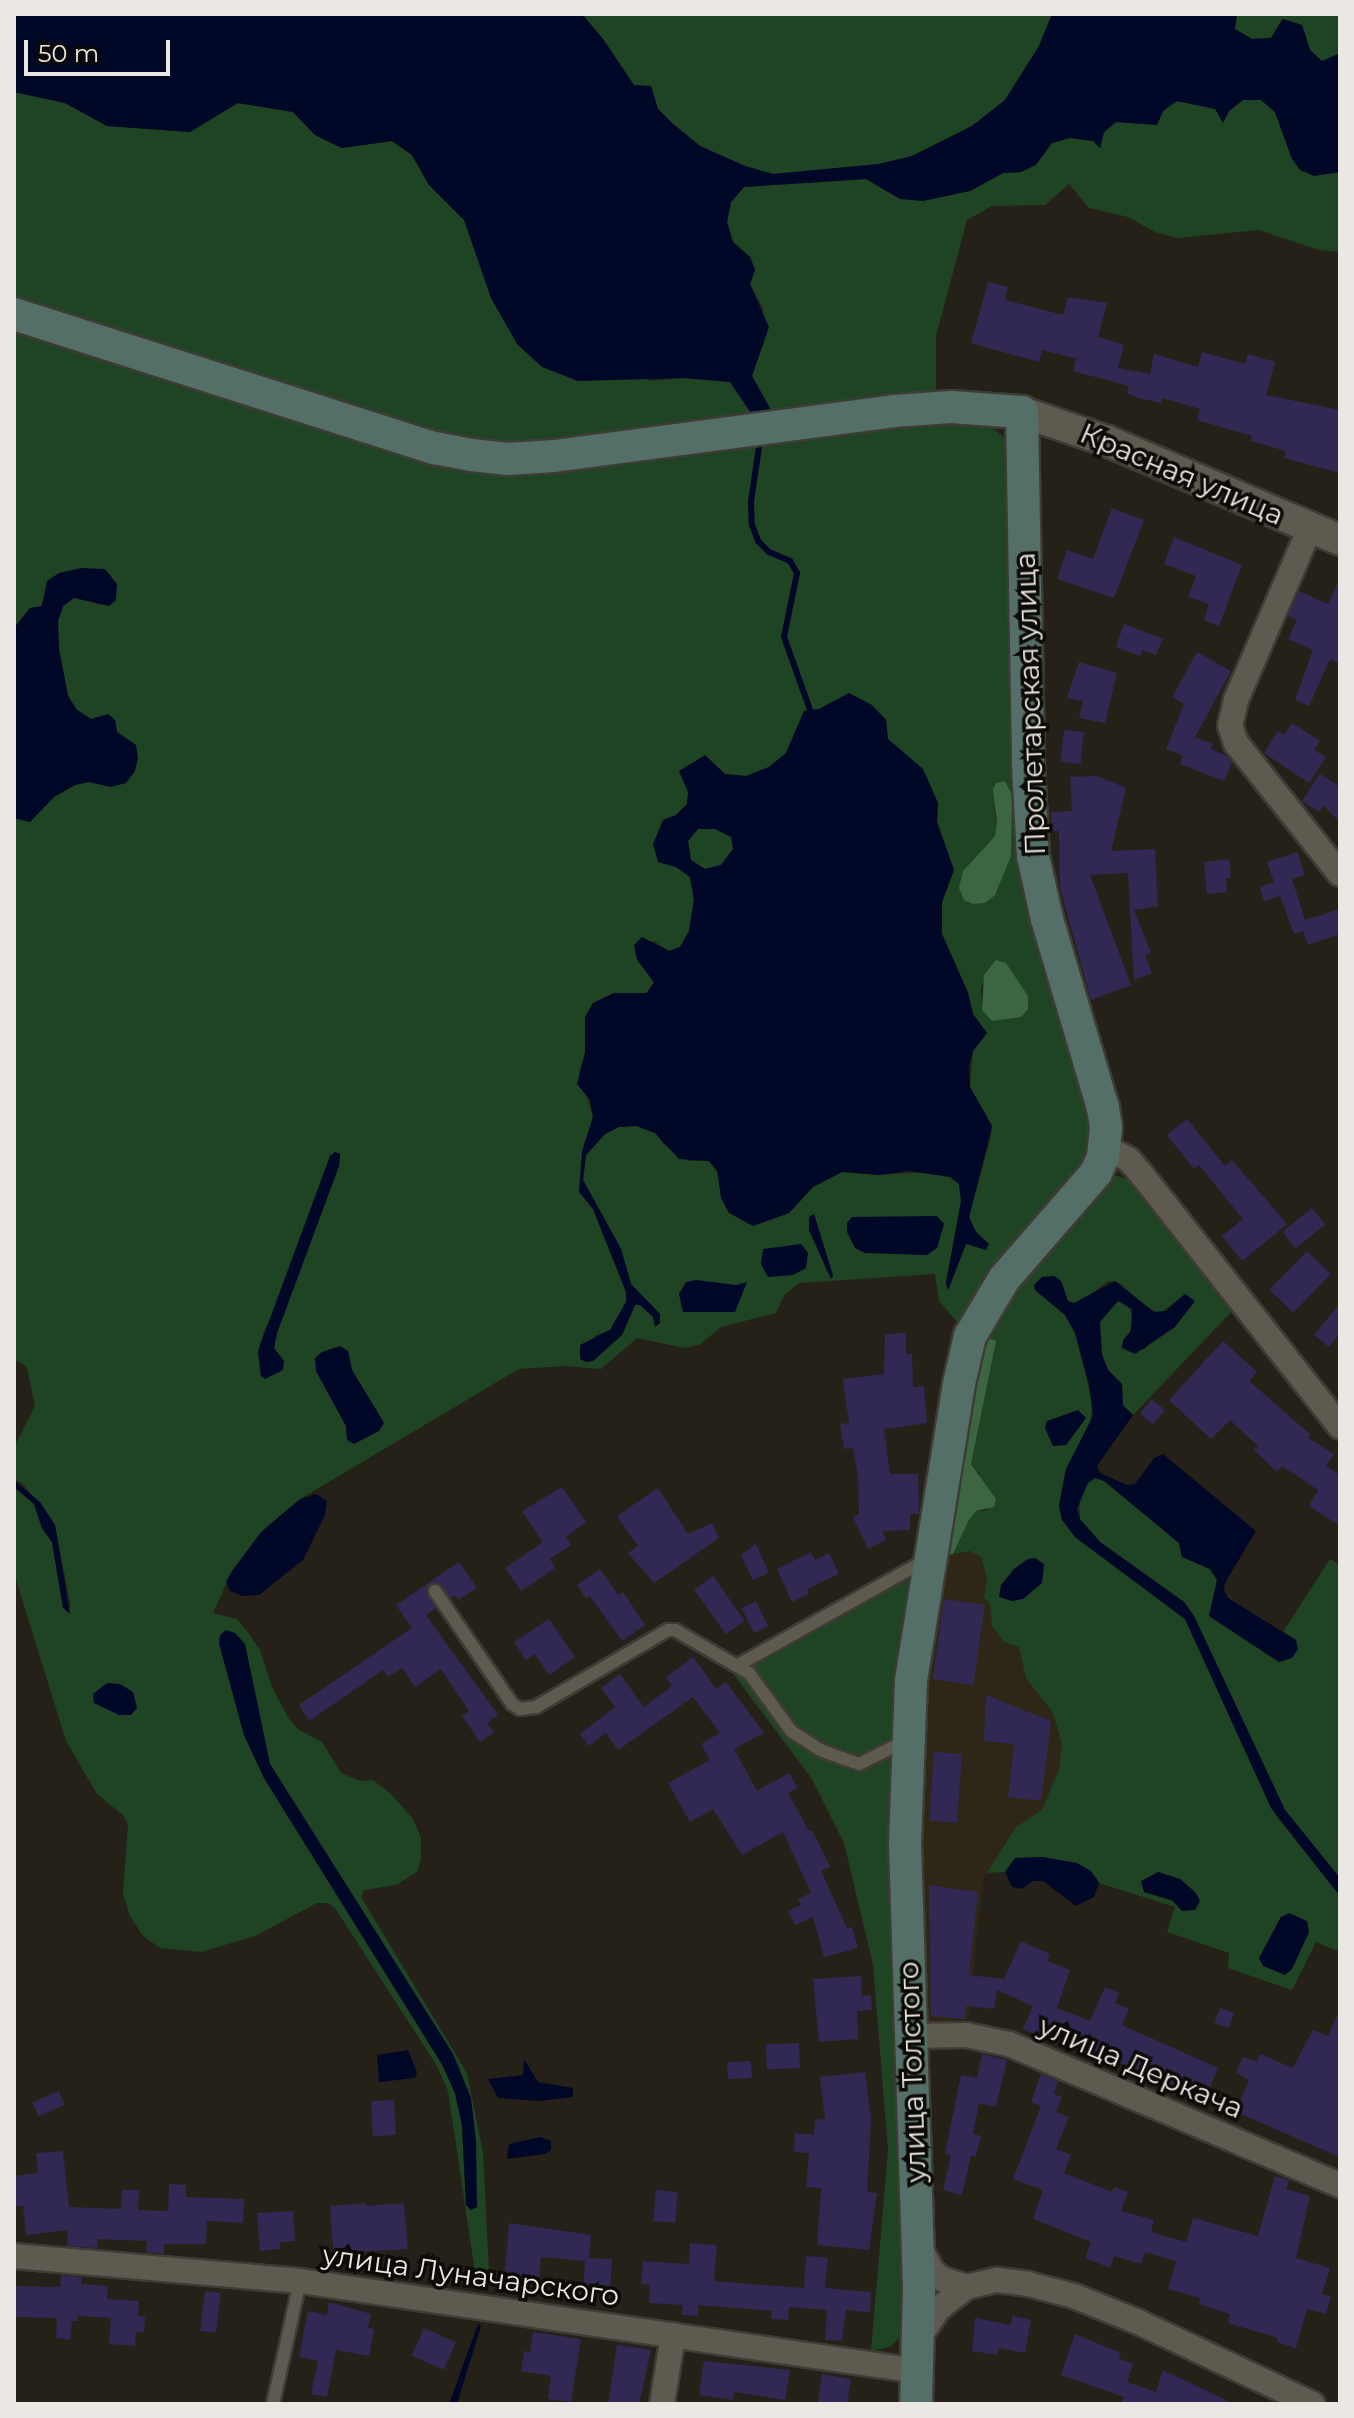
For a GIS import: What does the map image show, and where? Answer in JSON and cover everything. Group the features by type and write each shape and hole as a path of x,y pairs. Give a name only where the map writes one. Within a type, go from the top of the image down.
{"main road":[{"path":"14,314 435,448 507,459 554,456 811,421 951,407 1022,412"},
{"name":"Пролетарская улица","path":"1022,412 1027,750 1033,856 1065,985 1103,1108 1105,1147"},
{"name":"улица Толстого","path":"916,2404 917,2245 905,1843 911,1681 959,1384 970,1336 1004,1279 1091,1180 1105,1147"}],"street":[{"name":"Красная улица","path":"1022,412 1107,441 1340,540"},
{"path":"1310,528 1236,700 1230,725 1236,743 1340,874"},
{"path":"1105,1147 1129,1160 1142,1175 1340,1427"},
{"name":"улица Деркача","path":"911,2036 966,2035 1009,2044 1340,2185"},
{"path":"917,2245 933,2272 951,2284 966,2287 997,2280 1061,2291 1136,2321 1312,2404"},
{"name":"улица Луначарского","path":"14,2256 300,2281 918,2371"},
{"path":"918,2339 938,2309 966,2287"},
{"path":"662,2404 673,2335"}],"lane":[{"path":"738,1665 932,1557"},
{"path":"435,1591 512,1704 520,1709 536,1707 668,1630 682,1631 738,1665 760,1686 800,1740 847,1763 859,1764 907,1740"},
{"path":"273,2404 300,2281"}],"shaded area":[{"path":"970,1551 981,1557 987,1578 984,1597 990,1604 992,1626 1004,1642 1019,1647 1026,1677 1053,1713 1062,1744 1059,1769 1042,1811 1016,1827 983,1881 967,2030 918,2029 913,1807 941,1557"}],"green space":[{"path":"582,14 1052,14 1039,46 1005,100 972,126 912,156 879,164 773,174 745,166 700,146 672,123 658,109 651,86 634,86"},
{"path":"1237,14 1340,14 1340,53 1322,62 1310,50 1302,25 1282,19 1271,38 1252,39 1235,29"},
{"path":"14,92 65,103 107,126 190,132 237,103 293,112 315,135 341,148 392,141 412,155 429,185 464,220 479,257 650,381 684,378 730,382 753,416 550,442 472,440 438,434 14,299"},
{"path":"1243,100 1261,100 1275,112 1292,159 1332,174 1340,172 1340,252 1319,250 1259,230 1177,238 1155,232 1128,217 1089,208 1069,184 1045,205 992,206 967,220 936,336 936,394 772,412 752,376 754,363 764,343 763,308 750,284 755,270 750,257 733,242 727,222 731,202 744,187 867,179 900,199 970,191 1003,173 1021,172 1035,165 1052,143 1070,138 1093,141 1116,122 1157,125 1163,111 1176,101 1229,111"},
{"path":"14,332 436,460 936,417 990,426 1005,438 1014,455 1023,825 1097,1116 1086,1166 963,1329 939,1301 935,1274 799,1283 785,1294 776,1313 721,1327 699,1345 684,1348 637,1338 601,1369 565,1366 519,1369 300,1499 232,1571 213,1613 237,1619 247,1631 260,1650 272,1687 289,1719 299,1730 322,1742 341,1773 360,1781 373,1780 391,1794 413,1819 421,1838 421,1859 417,1872 396,1885 364,1890 361,1897 467,2073 483,2153 489,2271 484,2277 475,2272 448,2091 437,2066 335,1908 328,1903 317,1903 255,1936 201,1952 160,1948 143,1936 130,1916 123,1893 128,1825 124,1816 97,1794 66,1741 14,1573 14,1487 34,1504 42,1528 52,1542 63,1608 71,1607 55,1525 22,1483 14,1480 14,1447 35,1406 27,1367 14,1359 14,818 30,822 54,797 75,785 89,782 111,787 136,746 117,732 115,720 91,719 77,710 68,696 59,649 58,621 63,606 74,598 87,598 99,605 116,600 45,594 41,606 30,608 14,628","holes":["849,693 886,720 888,739 923,770 938,803 937,822 954,870 942,902 942,934 968,992 973,1014 987,1033 973,1051 970,1087 992,1126 991,1137 969,1217 976,1232 989,1245 966,1244 949,1288 946,1283 961,1201 959,1184 950,1177 927,1172 879,1175 842,1172 813,1187 789,1213 753,1226 709,1161 689,1161 663,1144 656,1133 636,1126 619,1127 605,1134 586,1155 583,1180 621,1249 631,1284 660,1314 660,1323 640,1305 635,1305 622,1335 593,1360 594,1336 610,1330 626,1302 626,1292 593,1209 579,1191 593,1117 579,1072 585,1053 585,1017 593,1003 614,993 646,993 654,983 637,959 634,945 654,941 669,951 680,947 689,931 694,899 690,877 676,867 658,862 663,820 676,815 687,804 691,767 705,755 725,774 746,776 769,767 786,753 804,711 819,709","993,805 1011,856 963,871 995,836 997,823","1006,963 1016,980 982,1010 981,986","340,1154 339,1166 277,1333 274,1348 284,1361 261,1376 258,1351 330,1156","814,1214 833,1275 831,1278 809,1230 809,1217","348,1351 352,1370 384,1423 347,1440 346,1426 316,1371 316,1358 322,1352","219,1643 245,1645 270,1764 453,2054 477,2206 466,2205 462,2125 455,2093 442,2065 264,1778 244,1735"]},
{"path":"1005,781 1012,795 1011,856 995,895 985,903 973,904 964,900 959,888 963,871 995,836 997,823 993,789 996,783"},
{"path":"698,829 715,829 732,837 733,849 721,865 705,869 691,860 688,841"},
{"path":"996,960 1006,963 1028,996 1028,1009 1021,1017 992,1021 982,1010 984,975"},
{"path":"1113,1175 1135,1181 1235,1308 1133,1415 1123,1406 1122,1384 1108,1370 1101,1354 1099,1322 1119,1301 1126,1304 1133,1315 1129,1336 1144,1350 1153,1339 1175,1327 1185,1294 1160,1313 1147,1308 1120,1283 1108,1281 1081,1302 1074,1303 1068,1301 1061,1281 1035,1290 1065,1315 1075,1333 1093,1405 1089,1427 1066,1469 1059,1506 1075,1537 1185,1619 1277,1817 1340,1896 1340,1952 1316,1942 1292,1990 1228,1968 1229,1953 1167,1932 1175,1907 1099,1883 1096,1877 1043,1857 1016,1858 1005,1872 987,1873 1016,1827 1042,1810 1059,1769 1062,1744 1053,1713 1026,1678 1019,1647 1004,1642 992,1626 990,1604 984,1597 987,1578 981,1557 970,1551 953,1554 976,1511 988,1510 980,1475 971,1464 986,1337 981,1331 1104,1177","holes":["1158,1872 1180,1879 1196,1893 1175,1902 1144,1892","1281,1917 1307,1921 1309,1932 1292,1968 1259,1958"]},
{"path":"986,1337 996,1341 971,1464 996,1499 994,1507 976,1511 953,1554 941,1557 968,1380"},
{"path":"1095,1478 1104,1481 1179,1543 1182,1557 1210,1569 1217,1580 1209,1616 1296,1640 1283,1632 1330,1559 1340,1565 1340,1878 1285,1810 1194,1616 1184,1602 1100,1542 1080,1519 1079,1500 1088,1483"},
{"path":"922,1568 903,2334 890,2347 871,2351 888,2150 873,1965 844,1843 812,1779 734,1675"}],"water":[{"path":"14,14 582,14 634,85 651,86 658,109 672,123 700,146 745,166 773,174 879,164 912,156 972,126 1005,100 1039,46 1052,14 1237,14 1235,29 1252,39 1271,38 1283,19 1302,25 1310,50 1322,61 1340,53 1340,172 1314,176 1300,170 1292,159 1275,112 1261,100 1243,100 1229,111 1223,123 1215,109 1177,101 1163,111 1157,125 1116,122 1104,132 1100,148 1093,141 1070,138 1052,143 1036,165 1021,172 1003,173 970,191 923,201 900,199 866,179 744,187 731,202 727,222 733,242 750,257 755,270 750,284 769,327 752,376 772,412 753,416 730,382 684,378 578,381 542,367 517,344 491,298 464,220 429,185 412,155 392,141 342,148 315,135 293,112 238,103 190,132 107,126 65,103 14,92"},
{"path":"81,568 105,569 117,584 116,600 109,606 74,598 63,606 58,621 59,649 68,696 77,710 91,719 108,714 115,720 117,732 136,745 138,758 135,771 126,783 111,787 89,782 75,785 54,797 30,822 14,818 14,628 30,608 42,606 47,581 59,573"},
{"path":"849,693 872,705 886,720 888,739 923,769 938,803 937,822 954,870 942,902 942,934 968,993 973,1014 987,1033 973,1051 969,1067 970,1087 992,1126 969,1217 976,1232 989,1244 986,1250 966,1244 948,1290 946,1283 961,1201 959,1184 950,1177 909,1171 879,1175 842,1172 813,1187 789,1213 753,1226 729,1213 721,1198 717,1170 709,1161 679,1159 655,1133 636,1126 619,1127 605,1134 586,1155 583,1180 621,1249 631,1284 660,1314 660,1323 655,1327 653,1317 640,1305 635,1305 622,1335 593,1361 586,1362 580,1359 580,1345 610,1330 626,1302 626,1292 593,1209 579,1192 582,1151 593,1117 590,1100 577,1084 585,1053 585,1017 593,1003 614,993 647,993 654,982 637,960 634,945 642,937 669,951 680,947 689,931 694,899 690,877 676,867 658,862 653,844 663,820 676,815 687,804 688,792 679,771 705,755 725,774 746,776 769,767 786,753 804,711 819,709","holes":["698,829 715,829 731,837 733,849 721,865 705,869 691,860 688,841"]},
{"path":"335,1152 340,1154 339,1166 277,1333 274,1348 284,1361 283,1370 265,1379 261,1376 258,1351 330,1156"},
{"path":"814,1214 833,1276 831,1279 809,1230 809,1217"},
{"path":"937,1216 944,1224 937,1248 927,1255 865,1253 855,1248 847,1232 847,1223 852,1217"},
{"path":"801,1244 808,1253 806,1268 793,1275 768,1277 761,1264 763,1249"},
{"path":"1054,1276 1061,1281 1068,1301 1074,1303 1115,1281 1154,1312 1166,1311 1185,1294 1195,1301 1175,1327 1135,1354 1122,1348 1123,1340 1131,1331 1132,1309 1118,1301 1100,1322 1102,1354 1108,1370 1122,1384 1123,1405 1133,1415 1097,1466 1100,1473 1127,1485 1135,1484 1154,1458 1163,1454 1256,1531 1225,1583 1224,1590 1228,1598 1296,1640 1298,1649 1292,1658 1279,1662 1209,1616 1217,1580 1210,1569 1182,1557 1179,1543 1104,1481 1095,1478 1088,1483 1077,1509 1080,1519 1100,1542 1184,1602 1194,1616 1285,1810 1340,1878 1340,1896 1271,1808 1185,1619 1075,1537 1062,1520 1059,1506 1066,1469 1093,1416 1089,1384 1075,1333 1065,1315 1035,1290 1034,1285 1042,1277"},
{"path":"696,1280 736,1285 747,1282 735,1312 683,1312 679,1294 686,1282"},
{"path":"340,1346 348,1351 352,1370 384,1423 379,1431 354,1444 347,1440 346,1426 316,1371 315,1358"},
{"path":"1078,1410 1086,1418 1066,1445 1053,1446 1045,1428 1047,1421"},
{"path":"14,1480 40,1502 55,1525 70,1614 63,1608 52,1542 42,1528 34,1504 14,1487"},
{"path":"316,1494 327,1501 325,1515 303,1560 259,1595 243,1596 230,1591 226,1582 261,1532 300,1499"},
{"path":"1035,1558 1044,1564 1042,1583 1023,1599 1012,1601 999,1597 1001,1585 1014,1569"},
{"path":"226,1630 235,1633 245,1644 270,1764 453,2054 471,2098 476,2141 477,2207 471,2210 466,2205 462,2125 455,2093 442,2064 264,1778 244,1735 219,1643 220,1635"},
{"path":"107,1683 120,1684 133,1692 137,1708 131,1715 119,1715 94,1703 93,1694"},
{"path":"1042,1857 1077,1863 1091,1871 1099,1883 1094,1897 1076,1906 1043,1881 1033,1881 1022,1889 1012,1887 1005,1872 1015,1858"},
{"path":"1158,1872 1180,1879 1196,1893 1200,1901 1195,1910 1182,1911 1172,1900 1144,1892 1141,1881"},
{"path":"1289,1913 1307,1921 1309,1932 1292,1969 1285,1975 1263,1966 1259,1958 1281,1917"},
{"path":"408,2050 417,2072 415,2078 379,2082 377,2055"},
{"path":"524,2059 538,2082 573,2088 573,2097 540,2101 498,2098 488,2079 523,2075"},
{"path":"540,2137 551,2141 551,2150 545,2154 507,2159 509,2144"},
{"path":"478,2324 481,2326 457,2404 449,2404"}],"building":[{"path":"988,282 1008,287 1005,300 1063,315 1068,297 1107,303 1098,337 1124,345 1118,368 1150,374 1154,354 1198,367 1202,352 1245,364 1248,354 1275,362 1266,395 1340,410 1340,473 1284,458 1286,451 1251,441 1252,436 1197,420 1200,409 1162,398 1162,403 1138,398 1127,393 1129,386 1073,371 1076,359 1082,360 1042,350 1039,362 971,343"},
{"path":"1112,508 1144,520 1114,598 1057,579 1067,550 1093,559"},
{"path":"1174,537 1242,565 1219,626 1204,620 1209,604 1188,597 1196,576 1164,564"},
{"path":"1340,578 1340,664 1330,659 1309,706 1295,700 1313,650 1288,639 1297,620 1288,616 1299,591 1328,604"},
{"path":"1124,624 1163,639 1156,655 1143,650 1140,656 1116,647"},
{"path":"1197,652 1231,671 1195,737 1213,744 1211,749 1227,756 1232,762 1224,781 1180,764 1183,756 1166,749 1184,704 1172,697"},
{"path":"1079,662 1117,673 1105,723 1079,718 1083,701 1067,698"},
{"path":"1292,723 1320,741 1314,750 1326,757 1309,783 1264,753 1278,731 1284,735"},
{"path":"1064,730 1084,732 1081,764 1061,762"},
{"path":"1320,774 1340,787 1340,822 1323,805 1319,812 1302,801"},
{"path":"1097,776 1126,788 1111,851 1155,849 1158,906 1134,910 1151,953 1145,955 1152,973 1134,980 1128,873 1090,875 1131,985 1091,1000 1060,888 1059,831 1052,831 1051,812 1072,811 1070,777"},
{"path":"1297,852 1305,875 1292,879 1305,920 1340,909 1340,934 1308,945 1303,931 1294,934 1280,896 1264,901 1260,887 1274,882 1267,862"},
{"path":"1229,859 1231,878 1226,878 1227,892 1207,894 1204,862"},
{"path":"1187,1119 1225,1166 1232,1160 1287,1224 1242,1261 1222,1236 1243,1219 1199,1165 1194,1169 1167,1135"},
{"path":"1312,1208 1325,1224 1296,1248 1282,1232"},
{"path":"1307,1251 1331,1274 1293,1313 1269,1290"},
{"path":"1340,1303 1340,1333 1329,1347 1314,1335"},
{"path":"906,1333 906,1354 912,1354 913,1387 924,1386 927,1423 884,1429 890,1474 918,1474 919,1514 910,1514 910,1530 882,1531 886,1540 868,1549 853,1517 859,1514 858,1477 853,1448 844,1449 840,1424 849,1423 843,1379 884,1374 885,1334"},
{"path":"1223,1341 1257,1372 1249,1381 1311,1435 1308,1438 1334,1454 1326,1466 1340,1475 1340,1526 1309,1506 1318,1490 1282,1466 1277,1472 1254,1450 1258,1446 1230,1420 1211,1439 1169,1400"},
{"path":"1152,1399 1165,1410 1153,1424 1140,1414"},
{"path":"562,1487 586,1522 566,1537 571,1545 550,1559 555,1568 521,1591 505,1568 543,1542 522,1511"},
{"path":"658,1488 688,1534 712,1523 719,1538 654,1583 628,1553 638,1546 617,1516"},
{"path":"756,1544 769,1573 753,1580 741,1555"},
{"path":"811,1552 815,1560 829,1553 839,1574 807,1589 809,1594 792,1602 777,1569"},
{"path":"459,1562 477,1588 458,1600 455,1595 451,1598 440,1583 431,1583 426,1592 436,1608 426,1615 498,1715 487,1723 494,1732 480,1742 462,1716 469,1711 441,1669 415,1687 402,1668 388,1677 383,1670 309,1721 299,1705 412,1628 396,1605"},
{"path":"600,1569 618,1595 623,1592 645,1625 622,1641 590,1596 586,1598 577,1585"},
{"path":"713,1576 745,1621 726,1634 694,1589"},
{"path":"944,1599 985,1605 973,1685 933,1679"},
{"path":"756,1601 768,1626 754,1633 742,1608"},
{"path":"549,1619 575,1657 549,1675 535,1654 526,1660 514,1642"},
{"path":"693,1657 716,1689 726,1682 764,1733 734,1749 757,1791 789,1773 798,1788 788,1793 809,1831 812,1830 830,1867 821,1871 847,1928 852,1927 858,1948 824,1957 813,1917 795,1925 788,1911 801,1905 798,1899 811,1893 783,1832 742,1855 713,1809 690,1822 668,1783 710,1760 701,1744 720,1733 693,1697 618,1750 606,1733 589,1746 580,1734 615,1707 601,1688 620,1674 644,1707 672,1686 666,1677"},
{"path":"986,1695 1051,1721 1041,1801 1008,1797 1014,1744 984,1741"},
{"path":"934,1752 962,1754 957,1823 929,1821"},
{"path":"929,1885 978,1892 969,1975 1004,1979 1021,1941 1050,1954 1047,1961 1070,1970 1057,2008 1090,2021 1105,1987 1119,1993 1115,2003 1129,2009 1122,2025 1218,2068 1205,2099 1155,2081 1156,2078 1081,2046 1084,2037 1051,2023 1045,2038 1023,2029 1033,2006 997,1990 994,2009 966,2006 965,2019 931,2016"},
{"path":"861,1976 862,1996 871,1995 872,2010 857,2011 858,2039 819,2042 813,1979"},
{"path":"1220,2008 1234,2013 1229,2028 1215,2023"},
{"path":"1340,2009 1340,2157 1236,2112 1249,2080 1236,2072 1243,2057 1257,2062 1260,2054 1293,2068 1313,2030 1328,2036"},
{"path":"799,2043 800,2068 767,2069 766,2044"},
{"path":"982,2054 1007,2060 996,2107 979,2103 973,2134 981,2136 976,2156 971,2155 962,2195 943,2190 951,2155 945,2154 961,2075 977,2078"},
{"path":"751,2061 752,2078 728,2079 727,2062"},
{"path":"865,2072 871,2118 867,2192 877,2193 869,2250 817,2245 821,2188 806,2187 809,2153 794,2152 795,2133 814,2135 815,2119 825,2120 820,2077"},
{"path":"1041,2074 1058,2081 1054,2094 1062,2097 1056,2112 1069,2117 1056,2149 1071,2155 1064,2173 1112,2192 1114,2187 1128,2192 1121,2211 1154,2220 1151,2232 1186,2242 1193,2218 1258,2236 1275,2176 1289,2180 1286,2189 1310,2196 1296,2258 1330,2268 1322,2294 1331,2296 1326,2314 1307,2309 1296,2348 1277,2342 1278,2338 1228,2323 1230,2314 1199,2304 1200,2298 1168,2289 1176,2261 1145,2252 1141,2264 1114,2256 1110,2268 1085,2258 1091,2242 1033,2219 1043,2190 1013,2179 1041,2106 1031,2102"},
{"path":"59,2091 65,2105 38,2116 32,2102"},
{"path":"394,2100 396,2135 373,2136 371,2101"},
{"path":"63,2151 69,2207 121,2209 122,2190 139,2190 138,2210 168,2211 169,2184 186,2185 186,2197 244,2199 243,2223 207,2221 206,2244 164,2244 164,2254 146,2252 147,2241 98,2239 97,2248 67,2246 68,2230 26,2235 23,2206 14,2206 14,2176 38,2173 36,2153"},
{"path":"656,2190 678,2192 675,2223 653,2221"},
{"path":"366,2203 366,2206 404,2203 408,2249 359,2252 359,2258 334,2260 330,2206"},
{"path":"293,2211 295,2241 280,2242 280,2249 260,2251 257,2213"},
{"path":"509,2223 591,2235 589,2258 612,2259 610,2293 583,2291 585,2261 541,2257 539,2281 530,2281 529,2288 511,2287 511,2279 504,2279"},
{"path":"690,2243 717,2245 714,2281 804,2288 806,2256 828,2258 825,2288 871,2292 870,2312 846,2310 842,2341 825,2340 827,2310 789,2307 788,2320 771,2319 772,2311 698,2305 698,2316 682,2315 683,2305 649,2303 650,2285 641,2284 643,2261 689,2264"},
{"path":"61,2275 82,2277 81,2284 108,2286 107,2299 139,2301 138,2316 145,2317 144,2332 136,2332 135,2346 109,2344 111,2318 78,2316 78,2321 72,2321 70,2340 56,2338 57,2318 14,2317 14,2286 60,2287"},
{"path":"205,2291 221,2293 216,2333 200,2331"},
{"path":"329,2302 371,2314 368,2328 374,2329 369,2356 336,2350 327,2397 311,2394 318,2361 299,2357 308,2311 327,2315"},
{"path":"1012,2316 1031,2320 1025,2353 999,2348 997,2355 972,2351 975,2318 1011,2325"},
{"path":"424,2328 456,2342 444,2370 412,2355"},
{"path":"533,2332 581,2339 571,2402 548,2399 551,2376 521,2371 524,2351 530,2352"},
{"path":"1075,2334 1121,2353 1119,2359 1133,2364 1127,2382 1156,2392 1163,2370 1234,2404 1121,2404 1124,2397 1061,2375"},
{"path":"617,2345 651,2350 639,2404 608,2404"},
{"path":"704,2361 790,2370 785,2400 734,2392 733,2400 699,2395"},
{"path":"822,2374 851,2379 847,2404 818,2404"}],"waterway":[{"path":"760,440 751,502 752,525 758,541 769,552 790,561 797,573 784,637 812,715"}]}
